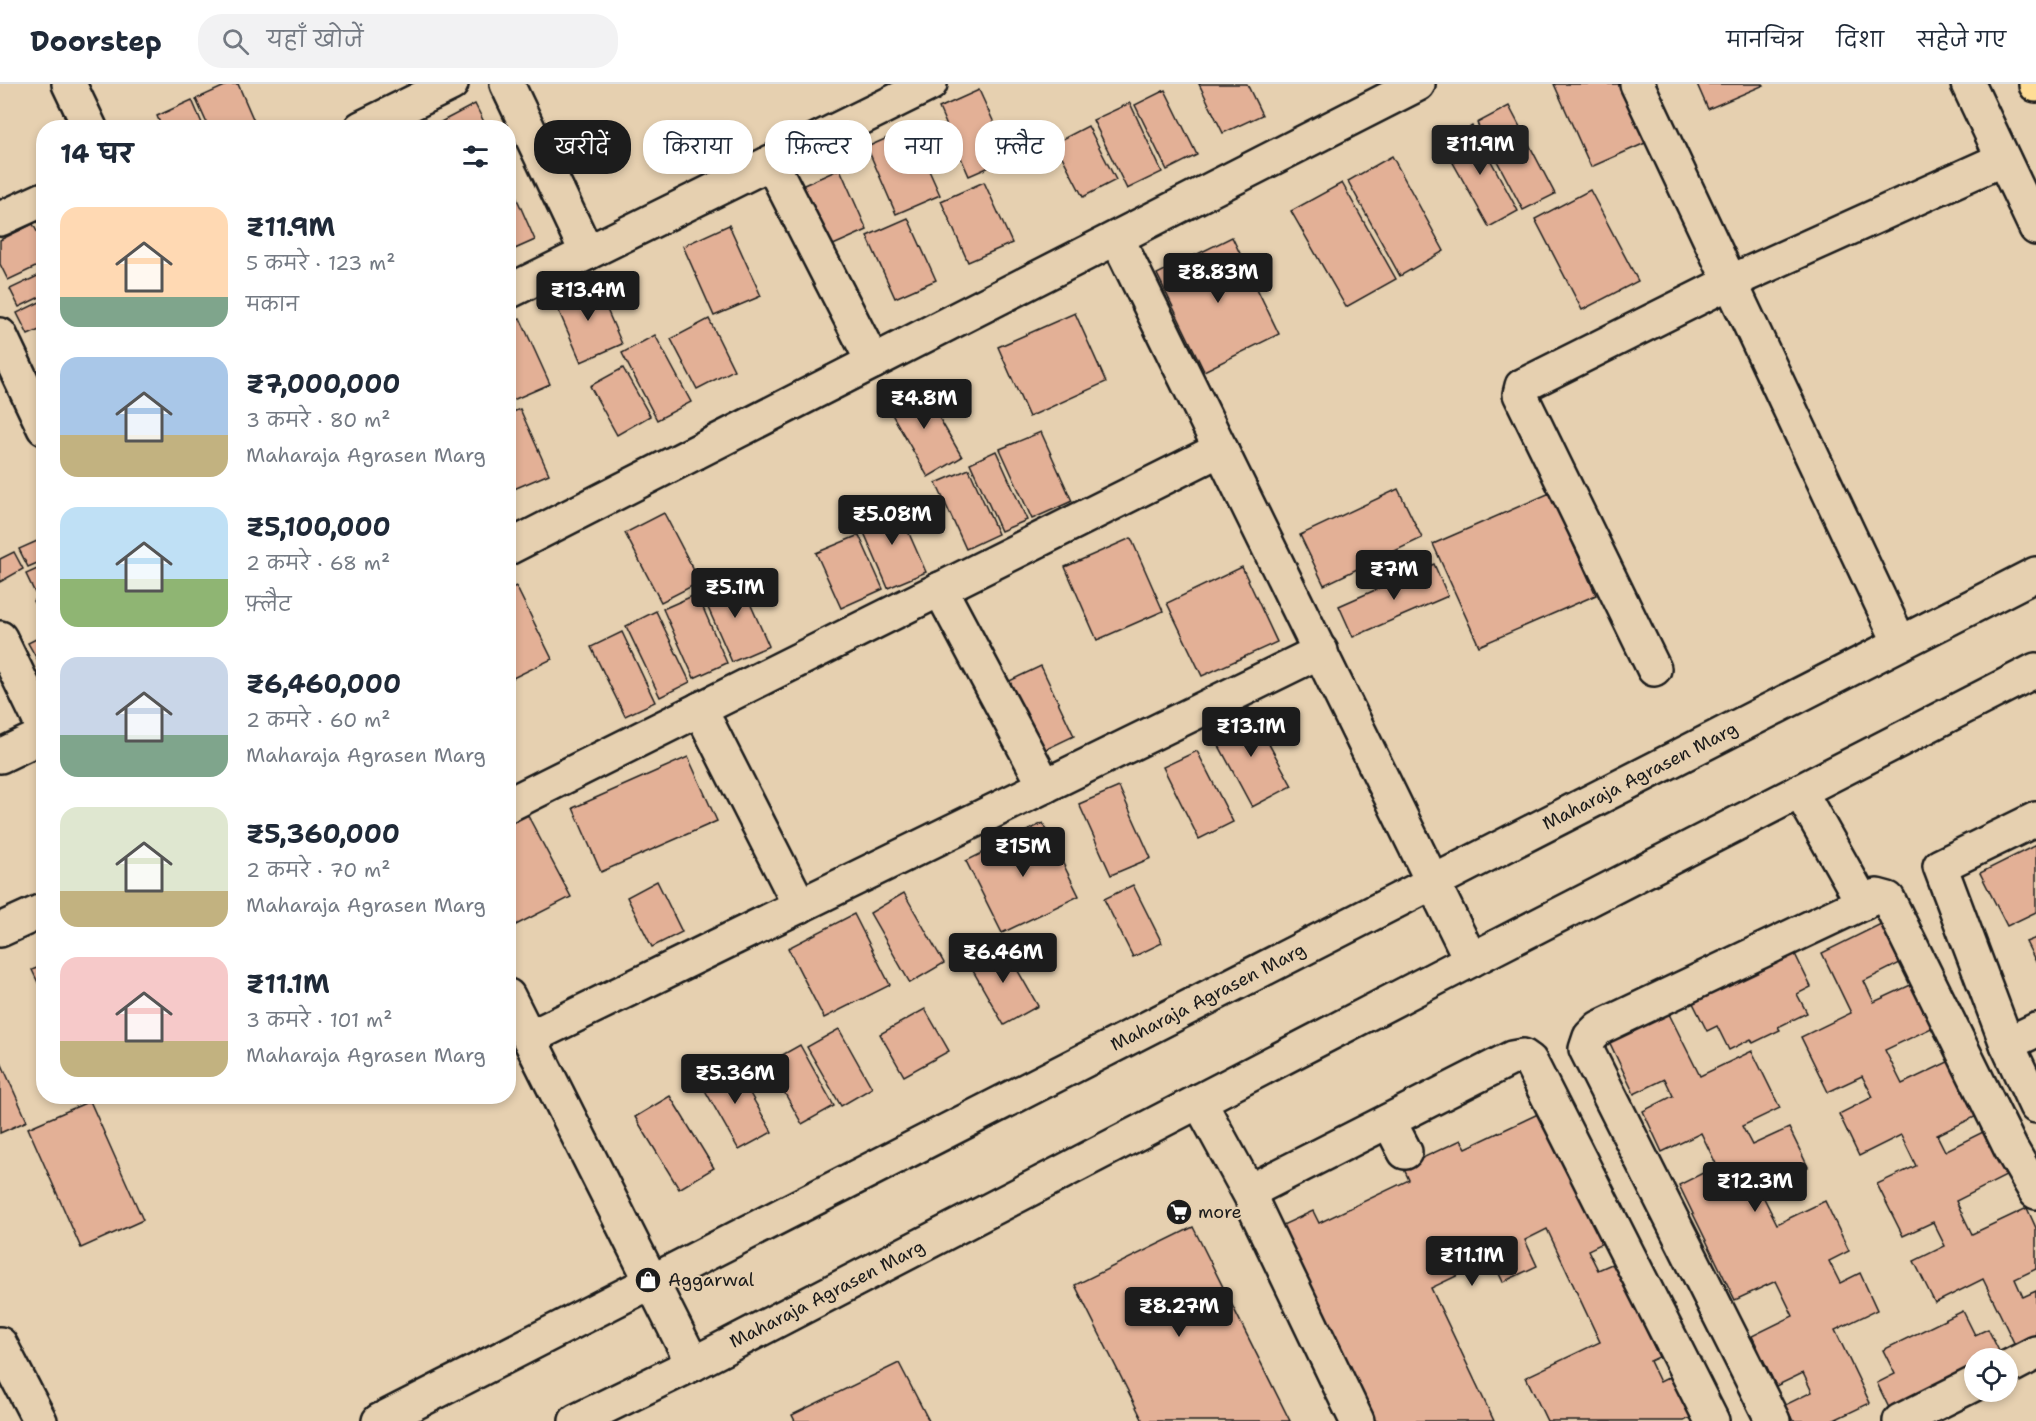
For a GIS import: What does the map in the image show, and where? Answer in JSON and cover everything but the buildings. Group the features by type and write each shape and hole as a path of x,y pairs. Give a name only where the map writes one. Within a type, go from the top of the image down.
{"street":[{"path":"69,84 86,120"},
{"path":"377,120 451,84"},
{"path":"507,84 587,253"},
{"path":"516,544 1117,238 1364,96 1419,84"},
{"path":"1637,84 1900,643"},
{"path":"1968,84 2036,228"},
{"path":"853,120 918,87"},
{"path":"1654,669 1520,390 1522,386 1730,282 2003,159"},
{"path":"516,288 765,165"},
{"path":"777,174 873,363"},
{"path":"0,219 36,202"},
{"path":"1117,238 1471,960"},
{"path":"0,335 36,411"},
{"path":"516,801 1221,448"},
{"name":"Maharaja Agrasen Marg","path":"379,1421 2036,574"},
{"path":"940,589 1045,786"},
{"path":"0,638 36,712"},
{"path":"529,1038 1321,651"},
{"name":"Maharaja Agrasen Marg","path":"576,1421 693,1364 2036,670"},
{"path":"700,709 800,906"},
{"path":"0,756 36,739"},
{"path":"1800,791 1863,903"},
{"path":"2036,819 1940,866 2007,1044 2036,1106"},
{"path":"1773,1421 1586,1049 1590,1037 1599,1028 1877,896 1888,899 2011,1149 2036,1192"},
{"path":"0,930 36,914"},
{"path":"516,1012 693,1364"},
{"path":"2007,1044 2036,1030"},
{"path":"1252,1198 1258,1187 1512,1058 1523,1056 1530,1061 1712,1421"},
{"path":"1199,1101 1252,1198 1358,1421"},
{"path":"1389,1121 1405,1152"},
{"path":"0,1344 40,1421"},
{"path":"2018,1362 2036,1353"},
{"path":"1900,1421 1964,1389"}],"place":[{"name":"more","path":"1179,1212"},
{"name":"Aggarwal","path":"648,1280"}]}
